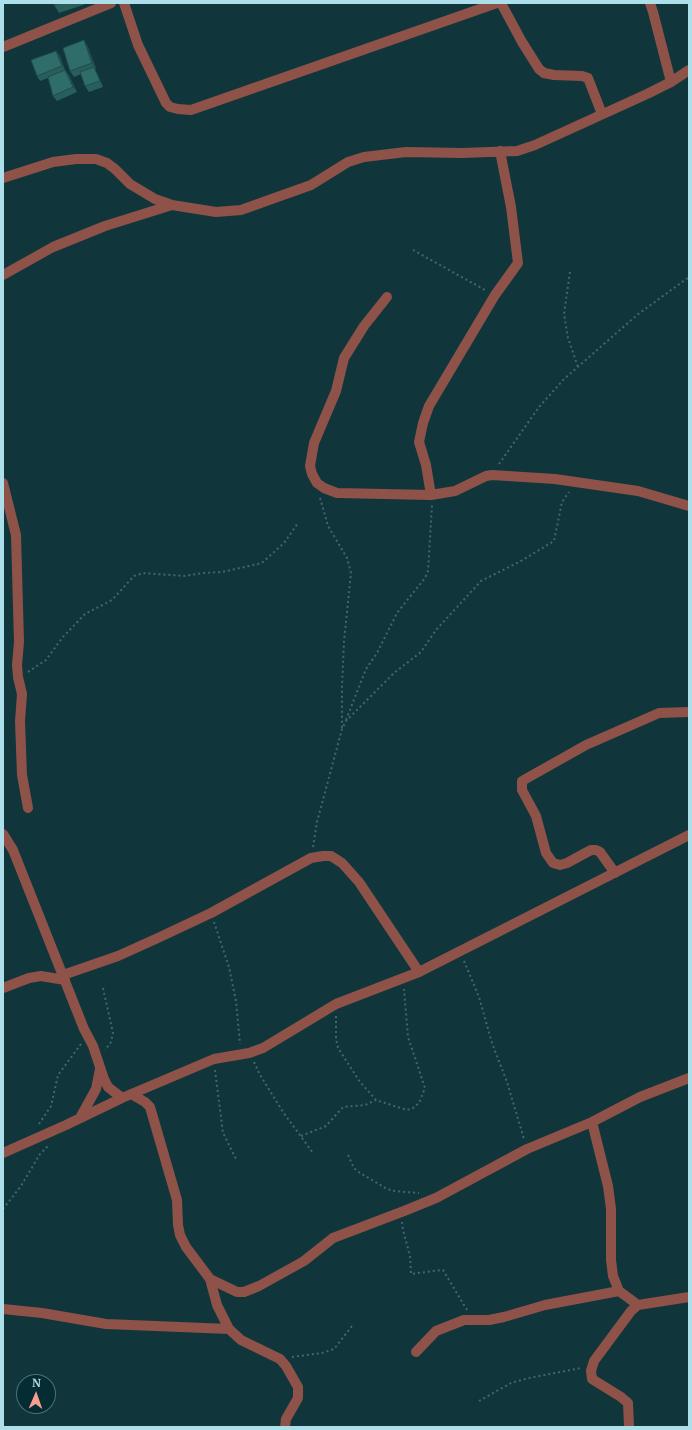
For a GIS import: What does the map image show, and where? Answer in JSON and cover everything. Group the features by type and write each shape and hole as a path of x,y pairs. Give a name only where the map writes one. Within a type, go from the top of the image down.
{"street":[{"path":"3,47 111,3"},
{"path":"124,3 138,45 166,103 170,107 191,110 498,3"},
{"path":"501,3 522,42 539,69 544,73 554,75 582,76 588,78 602,114"},
{"path":"650,3 654,12 671,82"},
{"path":"3,178 53,162 76,159 96,159 115,168 130,184 149,195 172,205 216,212 241,210 311,185 348,162 364,157 406,152 462,153 517,151 535,145 671,82 689,70"},
{"path":"431,495 426,465 420,448 420,437 423,423 429,406 495,295 517,266 518,261 512,207 500,151"},
{"path":"3,275 52,248 105,226 172,205"},
{"path":"387,297 364,326 344,358 336,391 314,443 310,466 317,483 324,488 337,493 431,495 455,491 486,476 492,475 555,479 638,492 689,506"},
{"path":"3,483 16,535 19,642 17,660 22,697 20,721 22,775 28,808"},
{"path":"615,873 600,852 596,850 591,850 567,863 560,865 554,863 546,853 536,816 522,790 522,781 586,746 656,714 667,712 689,712"},
{"path":"3,834 13,850 106,1083 126,1096 145,1102 150,1107 177,1200 180,1235 186,1247 210,1279 217,1305 229,1329 242,1340 280,1359 286,1366 298,1387 298,1398 286,1419 285,1427"},
{"path":"3,1153 126,1096 214,1059 249,1053 263,1048 336,1004 419,972 689,835"},
{"path":"3,988 29,978 41,976 64,977 118,956 211,913 311,858 327,856 331,856 342,863 359,882 419,972"},
{"path":"80,1118 96,1089 99,1065"},
{"path":"210,1279 237,1292 244,1292 259,1286 304,1261 333,1238 436,1198 527,1149 592,1122 640,1097 689,1078"},
{"path":"592,1122 608,1186 611,1209 613,1276 619,1291 638,1305"},
{"path":"416,1352 436,1331 464,1320 489,1320 545,1305 619,1291"},
{"path":"629,1427 628,1403 622,1397 592,1379 591,1371 594,1361 626,1317 638,1305 689,1297"},
{"path":"3,1309 35,1312 106,1324 229,1329"}],"path":[{"path":"413,250 452,273 495,295"},
{"path":"570,272 564,314 568,338 578,367"},
{"path":"492,475 539,407 564,379 637,315 689,277"},
{"path":"346,721 394,673 416,657 436,630 481,581 521,562 554,541 562,502 568,493 580,483"},
{"path":"318,493 328,526 347,558 350,568 342,687 342,729"},
{"path":"311,858 317,822 342,729 366,669 377,653 397,613 425,578 428,572 432,517 431,495"},
{"path":"20,683 30,670 46,660 62,638 88,612 115,598 134,576 143,573 184,576 222,572 258,564 263,562 284,543 298,523"},
{"path":"211,913 228,967 236,1001 240,1042 249,1053 260,1075 283,1112 313,1153"},
{"path":"460,951 479,997 492,1043 507,1082 527,1149"},
{"path":"336,1004 335,1029 338,1048 351,1070 376,1100 408,1110 419,1103 425,1090 408,1038 403,978"},
{"path":"99,1065 111,1042 113,1033 103,988"},
{"path":"28,1142 50,1106 58,1076 87,1036"},
{"path":"214,1059 223,1133 236,1159"},
{"path":"301,1136 326,1126 343,1107 365,1105 376,1100"},
{"path":"3,1209 21,1186 40,1154 50,1144"},
{"path":"348,1155 357,1171 387,1189 417,1193 436,1198"},
{"path":"404,1211 402,1222 410,1256 411,1274 443,1270 473,1320"},
{"path":"280,1359 299,1355 322,1353 334,1349 352,1326"},
{"path":"478,1401 510,1384 530,1378 581,1368 594,1361"}],"building":[{"path":"84,40 92,63 70,71 63,48"},
{"path":"56,51 62,66 37,76 31,60"},
{"path":"94,67 100,81 85,86 80,72"},
{"path":"65,70 73,87 53,96 48,77"}]}
